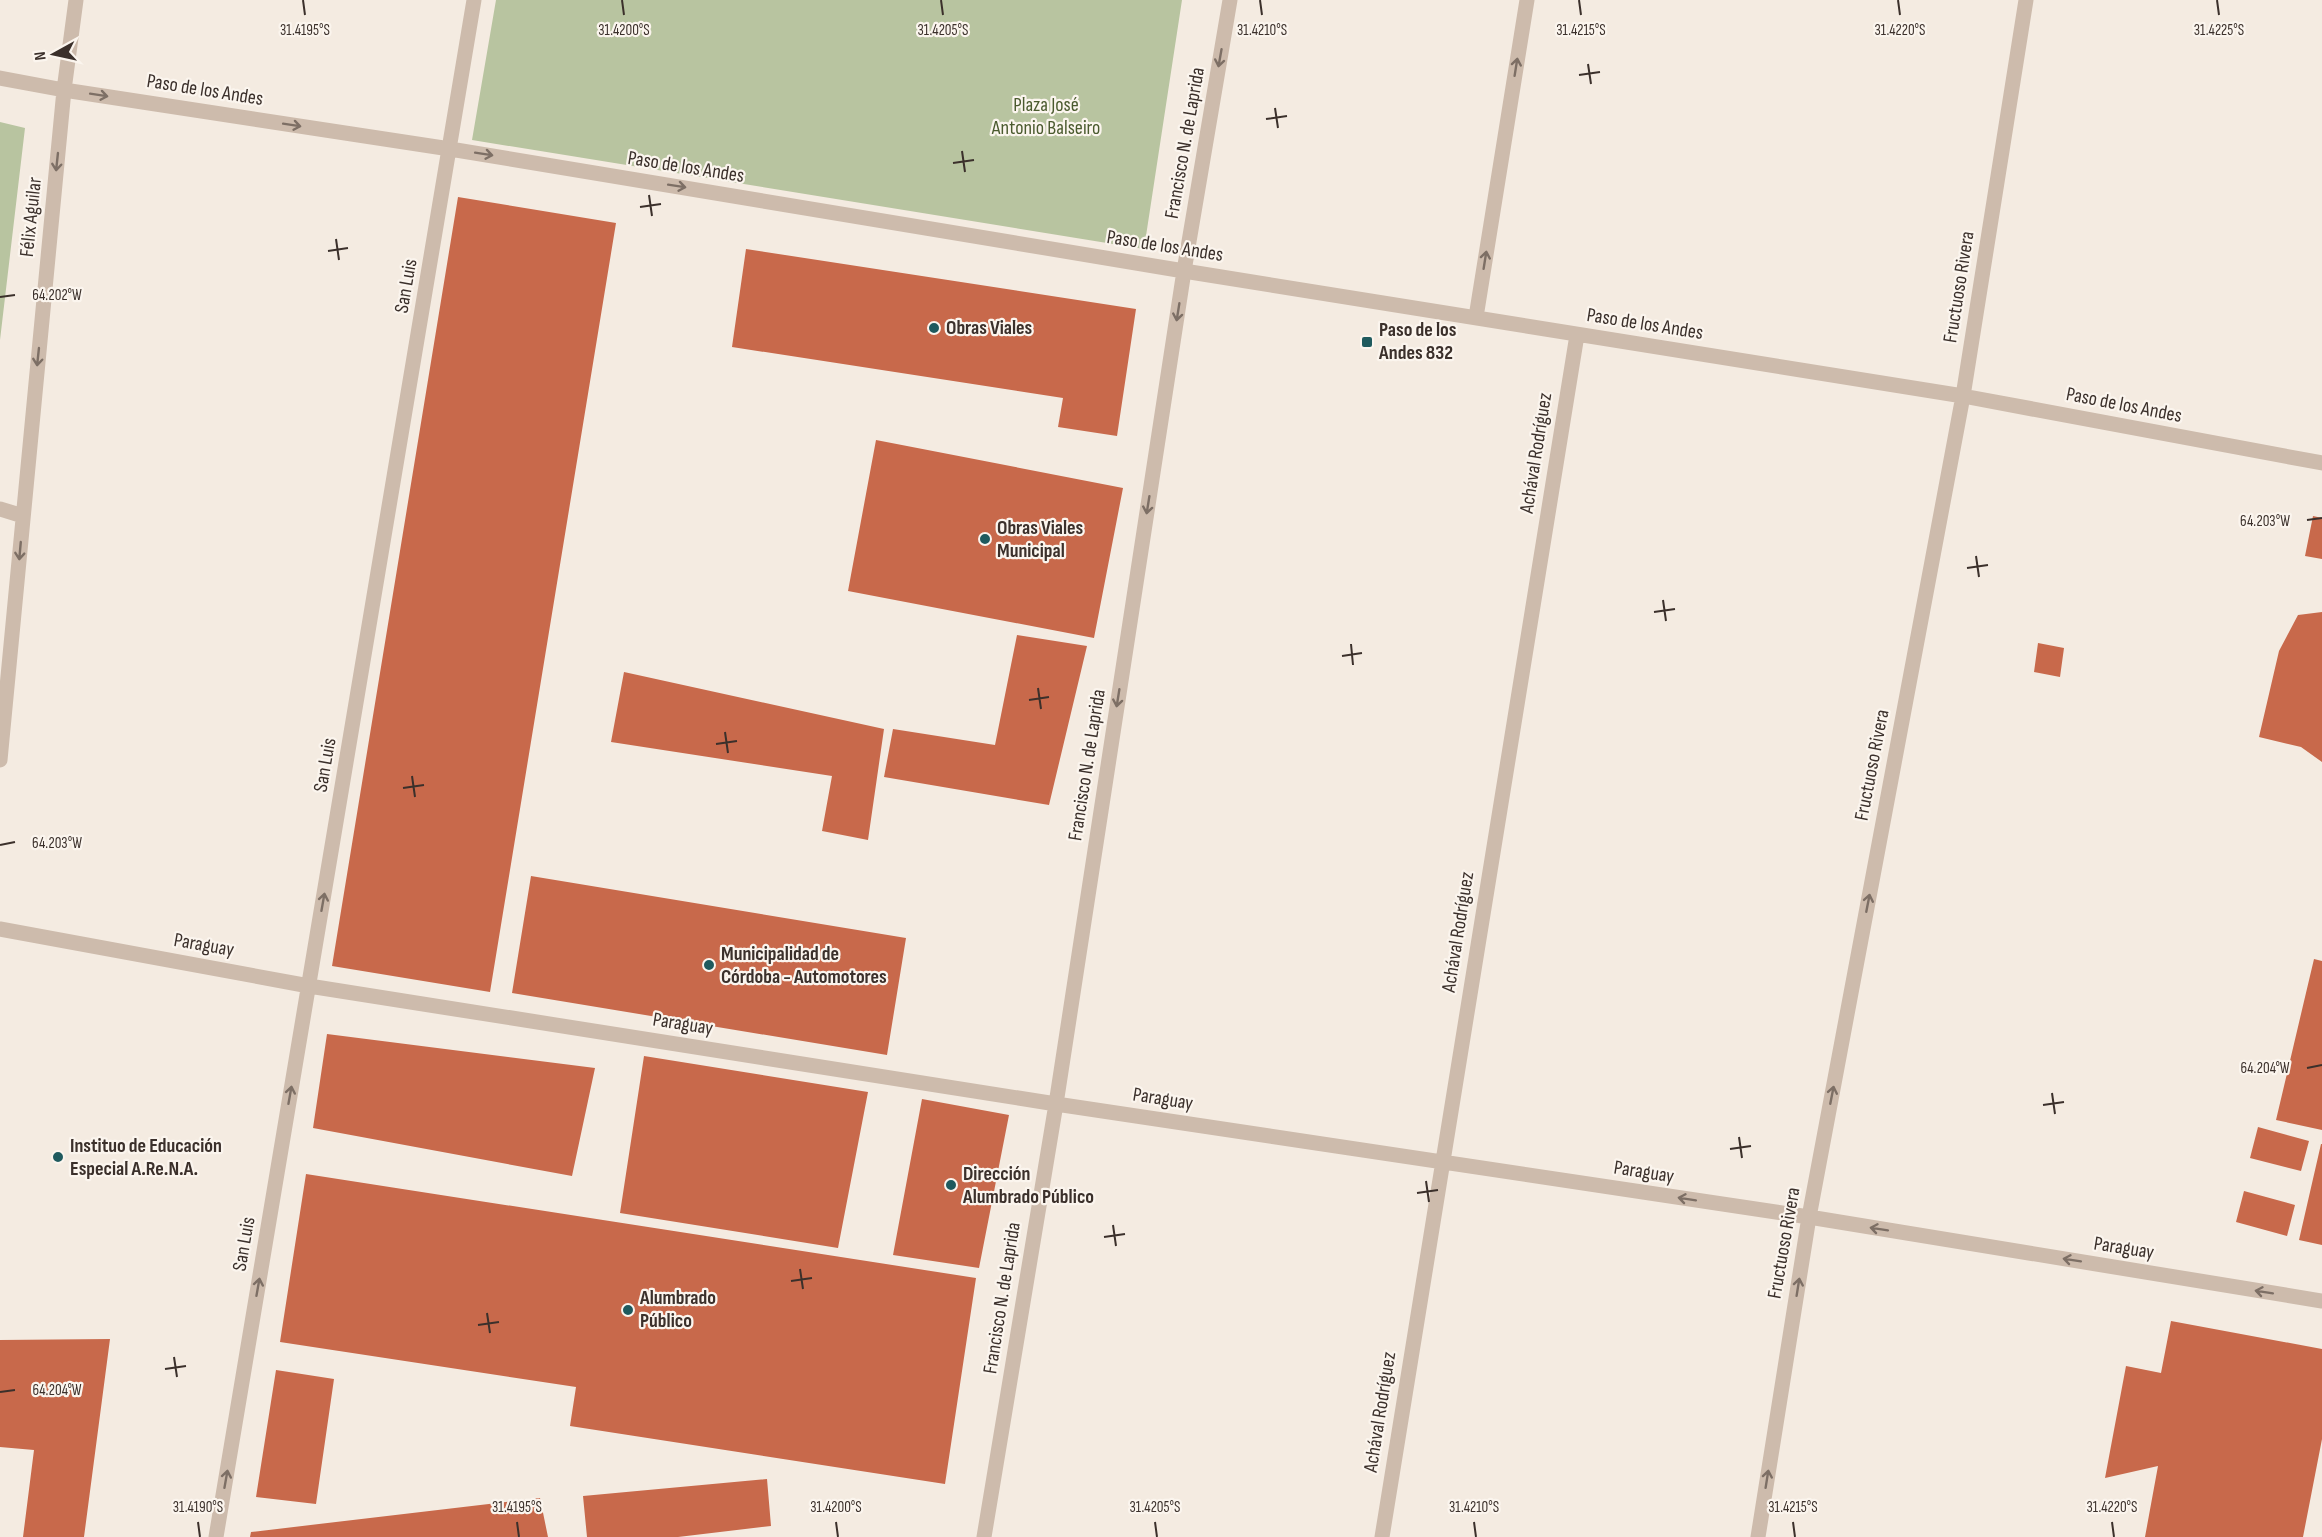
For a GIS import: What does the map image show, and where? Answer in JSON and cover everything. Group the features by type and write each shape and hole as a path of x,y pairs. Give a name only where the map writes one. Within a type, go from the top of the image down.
{"street":[{"name":"Félix Aguilar","path":"0,760 64,90 76,0"},
{"name":"San Luis","path":"216,1537 474,0"},
{"name":"Francisco N. de Laprida","path":"984,1537 1056,1104 1184,271 1230,0"},
{"path":"1476,317 1527,0"},
{"name":"Fructuoso Rivera","path":"1758,1537 1809,1217 1963,396 2026,0"},
{"name":"Paso de los Andes","path":"0,78 64,90 450,149 1184,271 1963,396 2322,463"},
{"name":"Achával Rodríguez","path":"1382,1537 1577,334"},
{"path":"0,509 23,516"},
{"name":"Paraguay","path":"0,929 309,986 1056,1104 1809,1217 2322,1301"}],"green space":[{"name":"Plaza José Antonio Balseiro","path":"496,0 1182,0 1144,249 472,140"},
{"path":"0,122 25,128 0,340"}],"building":[{"path":"458,197 616,223 490,992 332,966"},
{"name":"Obras Viales","path":"746,249 1136,309 1117,436 1058,427 1063,398 732,347"},
{"name":"Obras Viales Municipal","path":"876,440 1123,488 1094,638 848,591"},
{"path":"2313,516 2322,518 2322,559 2305,556"},
{"path":"2322,612 2322,762 2301,747 2259,737 2279,651 2298,615"},
{"path":"1017,635 1087,646 1049,805 884,777 893,729 995,745"},
{"path":"2038,643 2064,648 2060,677 2034,672"},
{"path":"624,672 884,729 868,840 822,831 832,776 611,742"},
{"name":"Municipalidad de Córdoba - Automotores","path":"531,876 906,938 887,1055 512,993"},
{"path":"2314,959 2322,961 2322,1130 2276,1120"},
{"path":"327,1034 595,1068 572,1176 313,1128"},
{"path":"644,1056 868,1092 838,1248 620,1213"},
{"name":"Dirección Alumbrado Público","path":"922,1099 1009,1115 979,1268 893,1255"},
{"path":"2258,1127 2309,1141 2301,1171 2250,1158"},
{"path":"2322,1144 2322,1245 2299,1240"},
{"name":"Alumbrado Público","path":"306,1174 976,1278 945,1484 570,1426 576,1387 280,1342"},
{"path":"2244,1191 2295,1205 2287,1236 2236,1222"},
{"path":"2171,1321 2322,1349 2322,1439 2303,1537 2145,1537 2158,1466 2105,1478 2126,1366 2161,1373"},
{"path":"110,1339 84,1537 23,1537 34,1450 0,1447 0,1340"},
{"path":"276,1370 334,1379 316,1504 256,1497"},
{"path":"767,1479 771,1526 678,1537 587,1537 583,1496"},
{"path":"540,1498 548,1537 250,1537 251,1532"}],"place":[{"name":"Obras Viales","path":"934,328"},
{"name":"Paso de los Andes 832","path":"1367,342"},
{"name":"Obras Viales Municipal","path":"985,539"},
{"name":"Municipalidad de Córdoba - Automotores","path":"709,965"},
{"name":"Instituo de Educación Especial A.Re.N.A.","path":"58,1157"},
{"name":"Dirección Alumbrado Público","path":"951,1185"},
{"name":"Alumbrado Público","path":"628,1310"}]}
